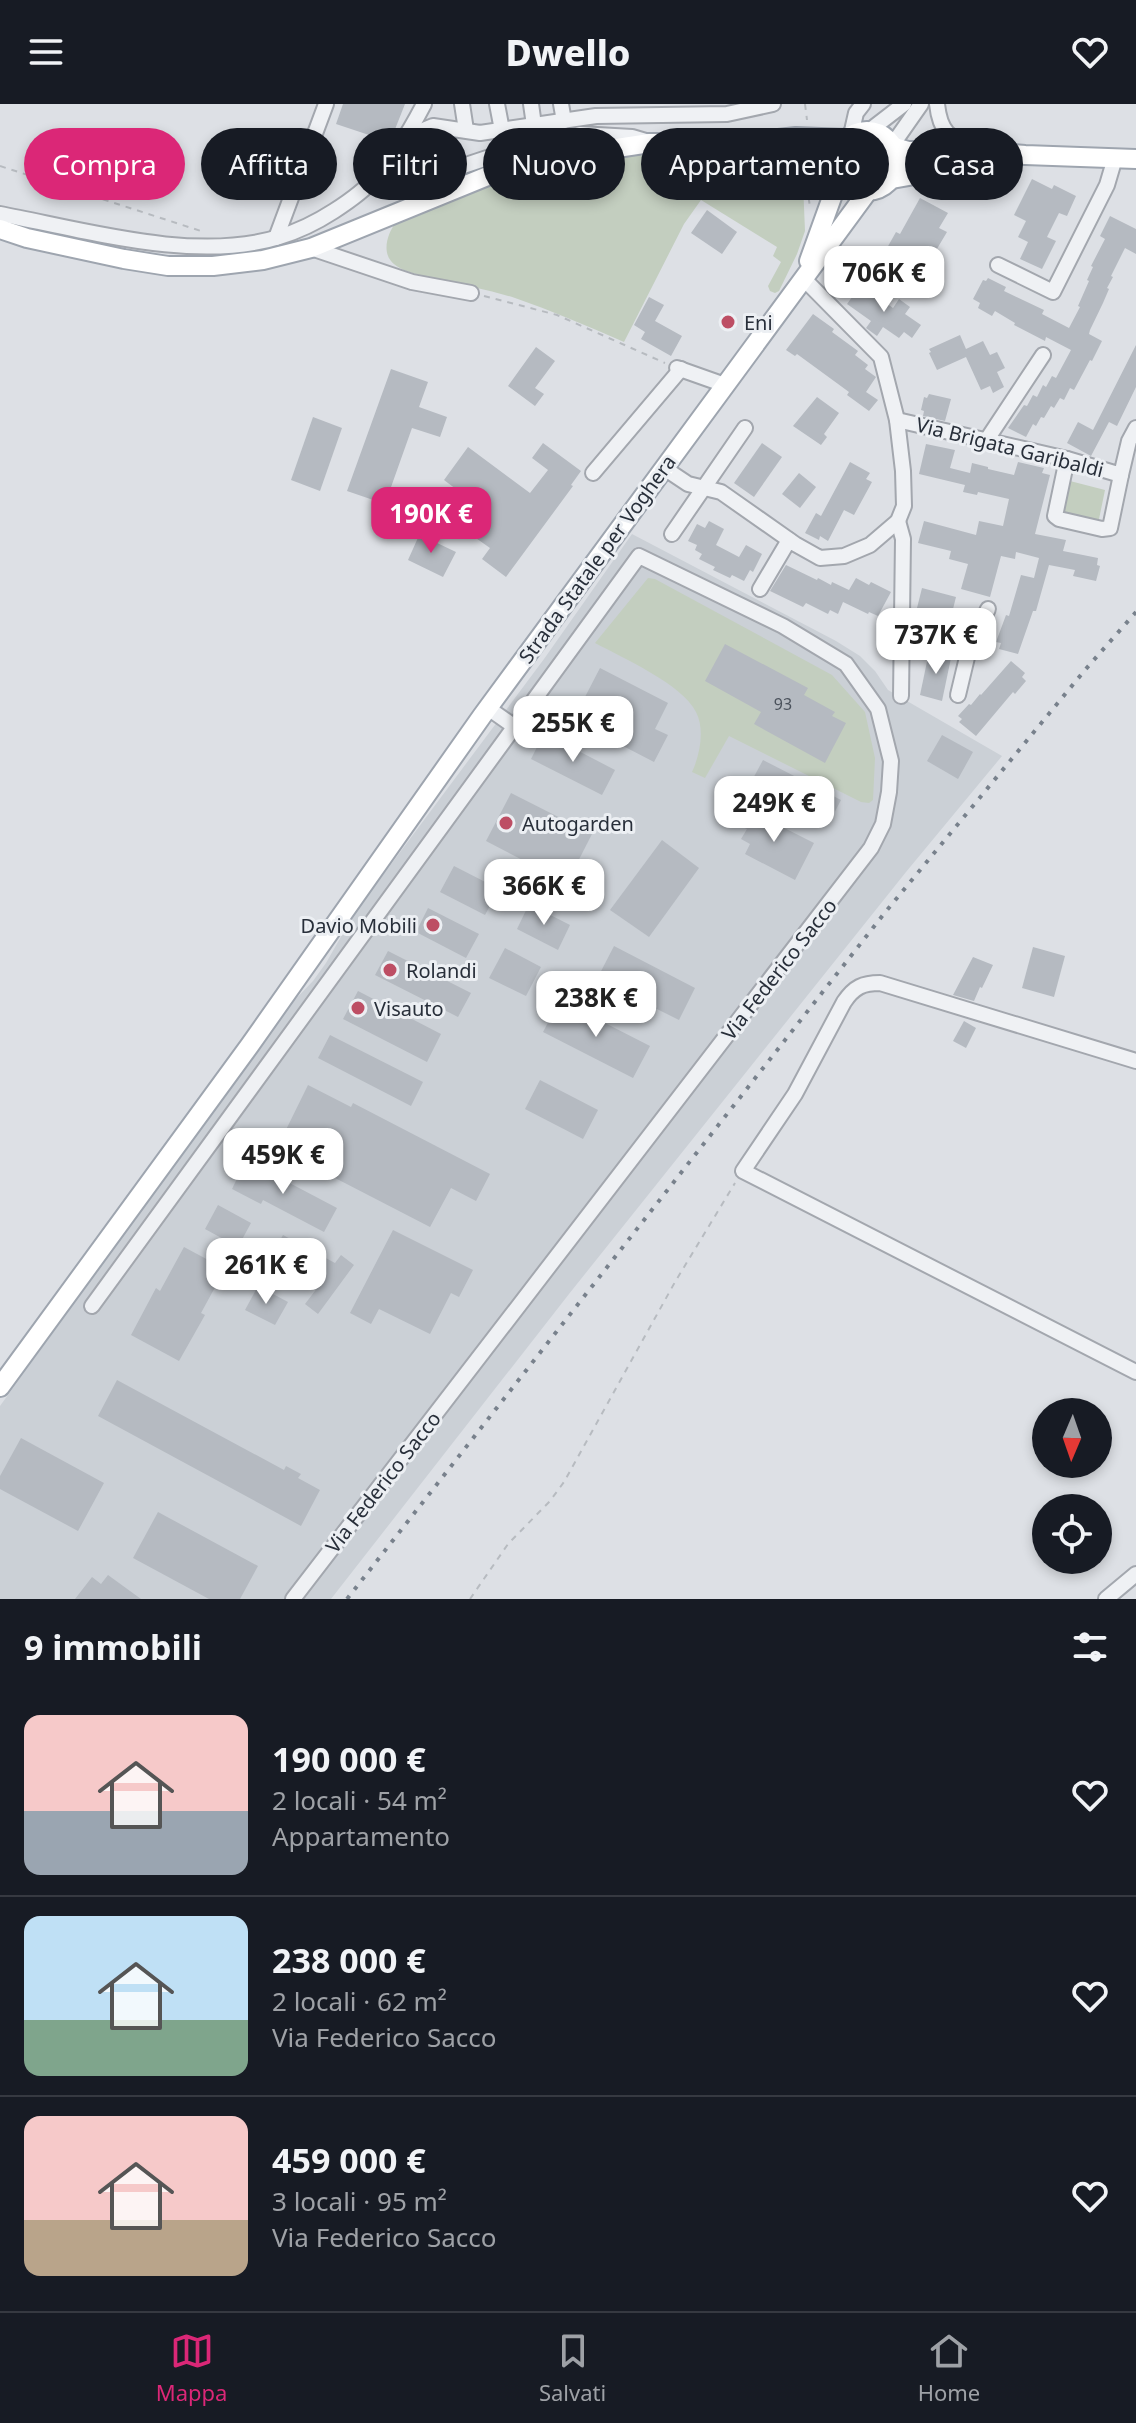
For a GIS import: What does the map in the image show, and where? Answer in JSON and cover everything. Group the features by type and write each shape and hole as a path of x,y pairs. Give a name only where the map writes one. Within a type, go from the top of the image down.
{"main road":[{"path":"889,142 905,150"},
{"path":"0,229 27,238 168,266 225,265 263,260 311,248 495,173 564,156 641,144"},
{"path":"892,179 898,164 894,146"},
{"path":"889,181 1025,155 1136,159"},
{"name":"Strada Statale per Voghera","path":"803,278 829,200"},
{"name":"Strada Statale per Voghera","path":"0,1387 250,1045 488,708 861,200"}],"street":[{"path":"276,238 326,104"},
{"path":"0,214 117,237 190,247 247,245 276,238 316,222 377,178 424,104"},
{"path":"462,104 466,128"},
{"path":"497,104 502,128"},
{"path":"531,104 534,125"},
{"path":"561,104 564,121"},
{"path":"515,128 564,121 595,110 738,108 769,104"},
{"path":"855,128 856,113 863,104"},
{"path":"866,128 904,104"},
{"path":"894,146 921,104"},
{"path":"937,104 943,128"},
{"path":"428,128 450,128"},
{"path":"467,165 580,134 641,140"},
{"path":"998,265 1053,292 1107,185 1115,158"},
{"path":"311,248 412,282 471,293"},
{"path":"664,468 688,484 721,492 820,558 844,556 870,545 898,521 904,506 904,483 897,420 881,357 803,278"},
{"path":"986,441 1043,355"},
{"path":"593,473 679,368 725,385"},
{"name":"Via Brigata Garibaldi","path":"897,420 1067,459 1121,475 1129,441 1136,428"},
{"path":"672,534 745,428"},
{"path":"1067,459 1055,516 1059,519 1110,528 1121,475"},
{"path":"898,521 903,539 901,696"},
{"path":"760,589 789,540"},
{"name":"Via Federico Sacco","path":"92,1306 639,556 783,626 846,664 878,709 891,761 883,824 871,848 293,1599"},
{"path":"958,695 969,649 988,609"},
{"path":"902,634 969,649"},
{"path":"488,708 515,727"},
{"path":"1136,1061 880,983 863,984 855,988 844,1002 800,1085 743,1171 1136,1372"},
{"path":"134,1202 156,1218"},
{"path":"1106,1599 1136,1574"}],"path":[{"path":"0,166 202,232"},
{"path":"471,293 557,315 679,368"},
{"path":"470,1599 508,1544 564,1482 667,1295 743,1171"}],"shaded area":[{"path":"632,534 836,641 860,656 888,690 1002,756 569,1294 331,1599 0,1599 0,1406 286,1009 313,981 354,914 544,659"}],"green space":[{"path":"641,155 641,200 701,200 684,224 624,342 515,298 406,271 388,257 389,236 396,222 447,200 467,200 467,192 483,186 483,200 625,200 625,156"},
{"path":"701,200 804,200 805,231 797,254 779,291 775,293 768,286 781,262 773,256 777,247"},
{"path":"1070,481 1105,490 1098,524 1061,517"},
{"path":"648,578 832,675 865,712 875,758 873,800 861,802 729,736 705,778 692,772 701,734 699,719 689,702 651,673 595,643"}],"building":[{"path":"343,104 405,104 396,128 353,130 336,124"},
{"path":"1032,179 1076,196 1067,216 1059,213 1047,237 1056,241 1042,269 1020,259 1028,242 1018,237 1026,221 1014,215"},
{"path":"919,200 948,213 939,228 947,232 925,269 887,248 896,232 900,234"},
{"path":"707,210 737,232 722,254 691,233"},
{"path":"1110,216 1136,229 1136,254 1125,248 1111,276 1109,289 1089,334 1102,341 1092,361 1074,390 1070,388 1064,400 1060,398 1054,408 1051,406 1036,426 1033,424 1026,437 1008,428 1033,395 1037,397 1052,376 1056,378 1071,350 1046,337 1045,341 995,311 992,316 978,308 980,303 973,299 983,280 988,278 1006,287 1004,291 1044,310 1042,314 1069,328 1080,307 1091,266 1105,239 1100,236"},
{"path":"861,285 893,308 899,299 910,307 905,314 921,325 912,338 904,332 899,338 883,327 877,336 866,328 871,321 847,304"},
{"path":"649,297 664,305 655,321 682,336 671,356 641,339 645,332 634,325"},
{"path":"813,314 858,351 855,355 868,365 865,369 876,377 866,392 878,400 869,411 847,395 849,392 797,354 795,356 786,350"},
{"path":"960,335 966,349 983,341 990,355 997,352 1005,368 997,372 1004,387 993,393 990,386 981,390 966,357 937,370 929,349"},
{"path":"1136,345 1136,387 1117,426 1109,422 1091,456 1067,443 1078,422 1093,430"},
{"path":"536,347 555,361 535,388 544,394 535,406 508,386"},
{"path":"391,369 428,382 419,407 447,417 440,437 412,428 385,504 347,491"},
{"path":"929,394 951,399 945,421 923,416 924,397 927,398"},
{"path":"817,397 839,413 824,434 827,437 821,445 793,426"},
{"path":"313,417 342,428 320,491 291,480"},
{"path":"543,443 581,471 506,577 482,559 490,548 473,536 489,514 444,480 468,447 530,493 548,470 532,458"},
{"path":"762,443 782,457 754,497 734,483"},
{"path":"926,444 955,450 950,468 970,473 972,463 1014,475 1018,462 1044,468 1042,473 1050,475 1035,534 1066,540 1063,551 1098,558 1097,565 1100,566 1096,581 1073,576 1075,570 1049,565 1036,611 1033,611 1018,654 999,649 1001,643 996,642 1006,615 1009,616 1021,575 1034,578 1039,558 1016,552 1015,559 1001,556 990,597 961,589 968,564 949,559 951,551 918,543 924,521 976,535 979,521 1003,526 1009,499 963,492 965,485 919,474"},
{"path":"850,462 870,473 866,479 872,482 854,515 844,510 828,541 805,533 816,513 821,516"},
{"path":"799,473 816,487 800,508 782,494"},
{"path":"709,521 724,529 716,545 739,557 746,545 762,554 753,572 750,570 744,581 713,570 715,567 699,559 702,554 695,550 697,545 688,541 697,524 705,528"},
{"path":"421,531 456,552 443,577 408,560"},
{"path":"786,565 817,580 831,585 832,582 849,590 856,578 891,592 878,616 843,602 838,614 830,610 828,614 806,603 803,607 770,591"},
{"path":"922,588 956,597 948,629 914,620"},
{"path":"725,644 808,688 804,695 835,712 832,716 846,723 825,763 754,724 761,712 705,681"},
{"path":"929,652 951,658 942,701 920,695"},
{"path":"1011,661 1025,673 1022,677 1026,681 976,736 959,722 962,719 958,716"},
{"path":"600,668 668,703 655,729 668,735 654,762 573,720"},
{"path":"544,733 615,770 602,795 531,759"},
{"path":"942,735 973,752 958,779 927,761"},
{"path":"763,760 841,800 828,825 750,784"},
{"path":"511,793 592,834 567,883 486,841"},
{"path":"743,807 814,843 795,880 745,854 750,844 741,839 747,829 735,824"},
{"path":"662,840 699,868 649,937 610,910"},
{"path":"454,866 499,889 485,915 440,892"},
{"path":"529,904 570,925 558,950 517,929"},
{"path":"428,908 479,934 466,958 416,932"},
{"path":"614,946 695,988 679,1020 597,979"},
{"path":"1033,947 1065,956 1054,997 1022,988"},
{"path":"505,948 541,967 526,996 489,978"},
{"path":"388,951 471,993 458,1017 375,975"},
{"path":"973,957 993,965 974,1001 953,995"},
{"path":"358,991 441,1034 427,1062 343,1019"},
{"path":"560,1000 650,1046 633,1078 543,1032"},
{"path":"964,1021 976,1028 966,1048 953,1041"},
{"path":"330,1035 423,1082 411,1106 318,1058"},
{"path":"540,1080 598,1110 583,1139 525,1109"},
{"path":"308,1085 351,1107 353,1103 490,1174 476,1201 451,1188 430,1227 277,1148"},
{"path":"246,1160 337,1208 324,1232 263,1200 261,1204 232,1189"},
{"path":"218,1205 251,1223 238,1247 205,1229"},
{"path":"393,1230 473,1270 459,1297 451,1293 430,1334 379,1309 371,1324 350,1313"},
{"path":"283,1235 335,1263 341,1255 354,1265 318,1314 305,1304 318,1287 269,1260"},
{"path":"184,1247 225,1269 201,1313 205,1315 179,1361 131,1335 156,1288 160,1291"},
{"path":"258,1286 288,1302 275,1325 245,1310"},
{"path":"117,1380 284,1470 286,1466 301,1474 298,1478 320,1490 301,1526 98,1416"},
{"path":"21,1438 104,1483 78,1531 0,1489 0,1476"},
{"path":"158,1512 258,1566 240,1599 209,1599 133,1558"},
{"path":"108,1575 141,1599 75,1599 92,1577 101,1584"}],"railway":[{"path":"347,1599 883,915 1136,612"}],"place":[{"name":"Eni","path":"728,322"},
{"name":"Autogarden","path":"506,823"},
{"name":"Davio Mobili","path":"433,925"},
{"name":"Rolandi","path":"390,970"},
{"name":"Visauto","path":"358,1008"}]}
